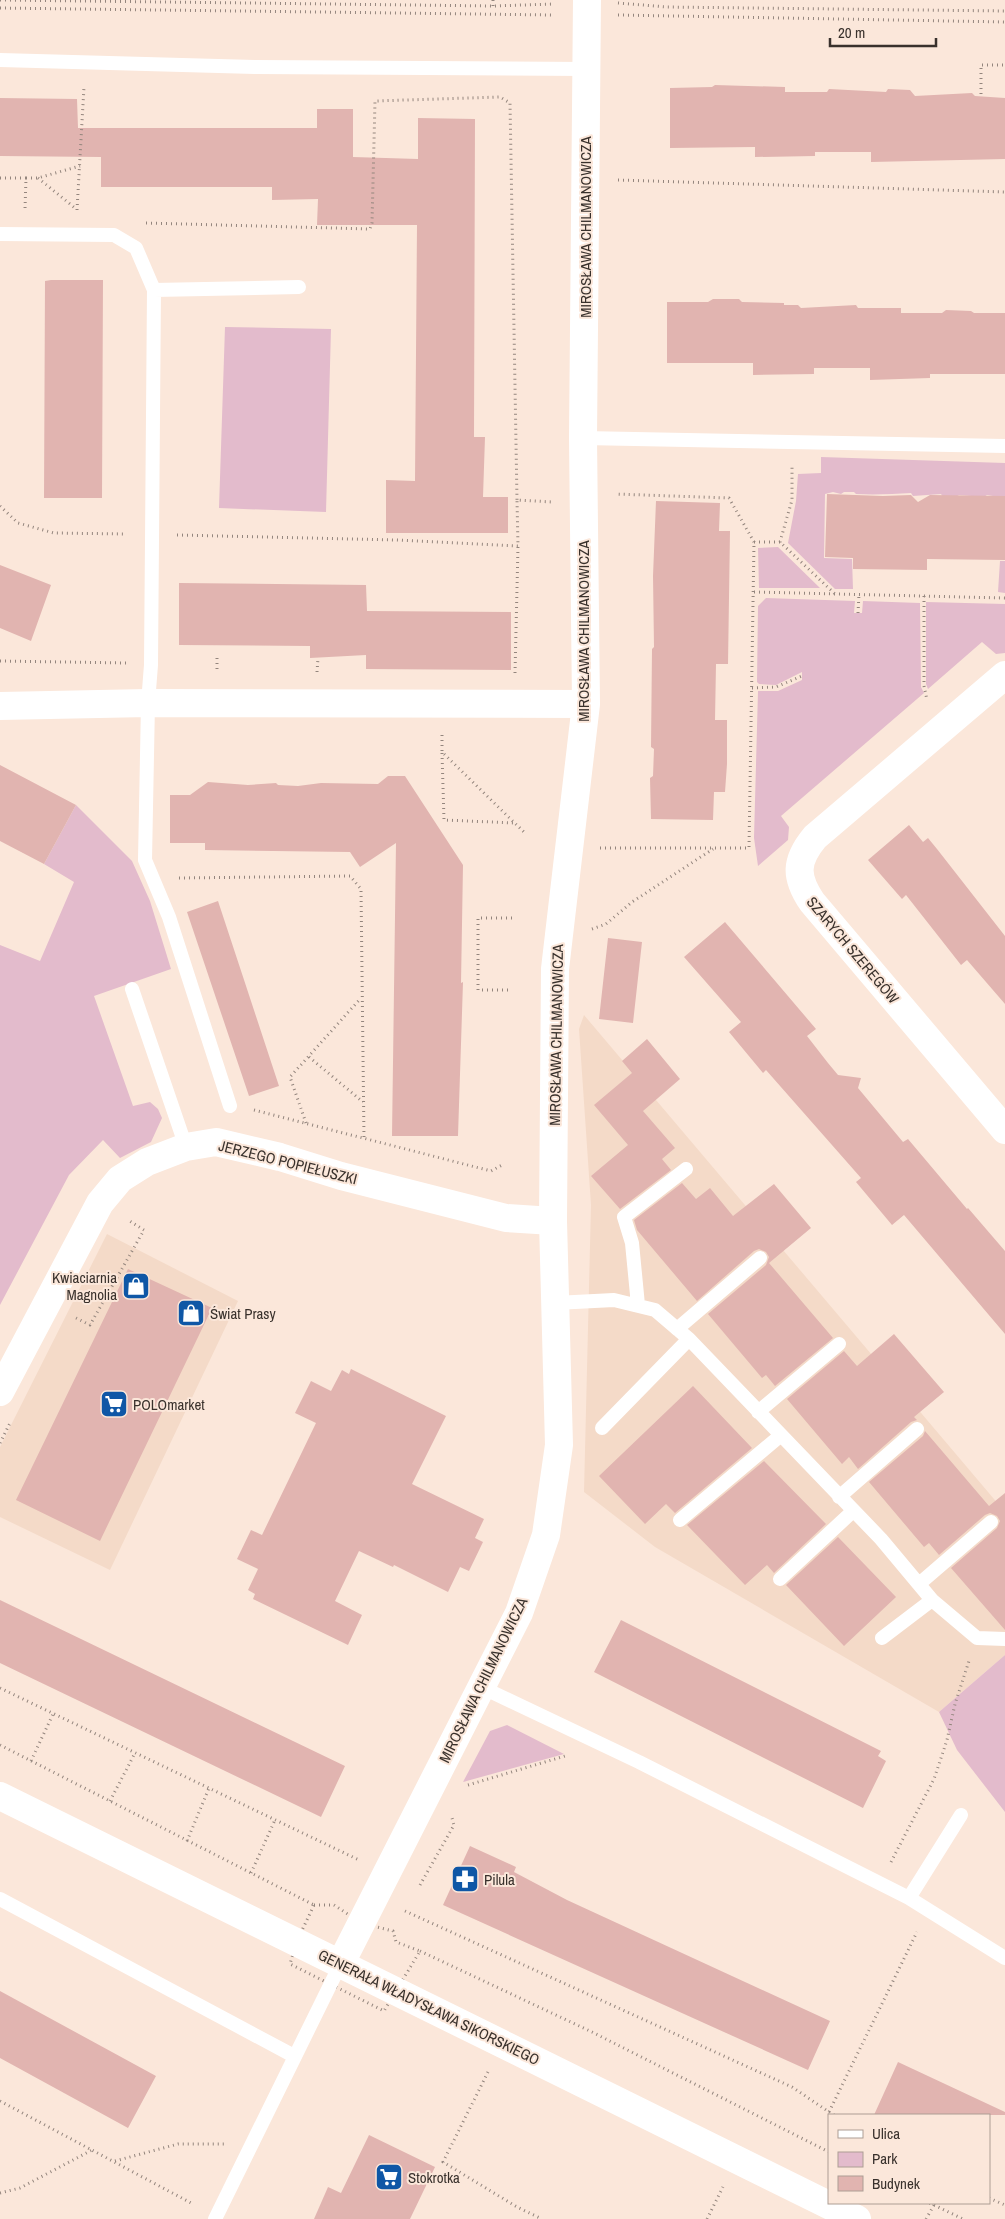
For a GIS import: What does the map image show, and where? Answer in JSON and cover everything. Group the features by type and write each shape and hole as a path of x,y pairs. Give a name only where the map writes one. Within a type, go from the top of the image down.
{"street":[{"name":"MIROSŁAWA CHILMANOWICZA","path":"341,1963 519,1613 546,1535 559,1445 553,1221 555,969 586,704 583,438 586,7"},
{"name":"SZARYCH SZEREGÓW","path":"1005,675 815,837 805,849 801,859 799,875 802,888 812,902 1005,1130"},
{"path":"0,706 148,703 586,704"},
{"name":"JERZEGO POPIEŁUSZKI","path":"0,1392 100,1203 120,1179 147,1162 186,1147 216,1142 238,1146 341,1176 506,1218 553,1221"},
{"name":"GENERAŁA WŁADYSŁAWA SIKORSKIEGO","path":"0,1796 857,2219"}],"lane":[{"path":"0,60 255,67 586,69"},
{"path":"0,234 114,235 136,248 154,290 151,665 148,703 145,860 169,917 230,1106"},
{"path":"154,290 299,287"},
{"path":"583,438 1005,446"},
{"path":"132,989 186,1147"},
{"path":"638,1305 632,1243 624,1218 686,1169"},
{"path":"677,1328 760,1258"},
{"path":"555,1303 614,1300 655,1310 689,1339 780,1436 881,1539 932,1600 978,1638 1005,1639"},
{"path":"602,1428 689,1339"},
{"path":"758,1412 839,1344"},
{"path":"839,1497 917,1428"},
{"path":"680,1520 780,1436"},
{"path":"780,1579 853,1512"},
{"path":"918,1584 991,1522"},
{"path":"882,1638 932,1600"},
{"path":"481,1687 639,1762 908,1898 1005,1958"},
{"path":"908,1898 961,1815"},
{"path":"0,1899 294,2056"},
{"path":"215,2217 341,1963"}],"path":[{"path":"0,0 586,7 1005,22"},
{"path":"493,0 493,6"},
{"path":"667,0 667,7"},
{"path":"0,8 586,7 620,3 667,7 1005,11"},
{"path":"981,94 981,65 1005,66"},
{"path":"77,216 83,90"},
{"path":"145,223 370,229 372,223 375,101 500,97 510,103 518,546 514,683"},
{"path":"0,178 38,178 80,166"},
{"path":"25,211 26,178"},
{"path":"38,178 78,210"},
{"path":"610,179 1005,192"},
{"path":"780,542 792,500 792,476"},
{"path":"592,848 749,848 754,542 729,498 609,494"},
{"path":"517,500 553,502"},
{"path":"0,506 18,523 54,532 396,540 518,546"},
{"path":"754,542 780,542 835,594"},
{"path":"754,592 1005,598"},
{"path":"858,613 859,594"},
{"path":"924,596 924,686 936,734"},
{"path":"0,662 113,662 151,665"},
{"path":"752,688 776,687 802,676"},
{"path":"441,703 444,820 515,823"},
{"path":"442,752 526,834"},
{"path":"590,930 606,924 632,902 715,848"},
{"path":"171,878 350,876 361,889 364,1138"},
{"path":"508,990 478,990 478,918 514,918"},
{"path":"306,1123 290,1077 362,998"},
{"path":"309,1057 363,1102"},
{"path":"238,1146 252,1110 491,1171 504,1164"},
{"path":"69,1314 90,1325 144,1230 121,1215"},
{"path":"0,1443 14,1417"},
{"path":"891,1862 934,1779 947,1740 955,1704 978,1638"},
{"path":"0,1688 366,1863"},
{"path":"31,1761 53,1714"},
{"path":"0,1745 314,1905"},
{"path":"110,1802 135,1753"},
{"path":"463,1787 568,1755"},
{"path":"187,1841 209,1788"},
{"path":"251,1873 276,1820"},
{"path":"829,2112 921,1925 891,1862 882,1858"},
{"path":"405,1911 792,2087 832,2114"},
{"path":"420,1951 592,2032 828,2151"},
{"path":"492,2063 443,2162 517,2207 542,2219"},
{"path":"0,2100 215,2217"},
{"path":"114,2161 178,2144 252,2143"},
{"path":"0,2193 20,2188 92,2150"},
{"path":"707,2219 724,2186"},
{"path":"990,2198 1005,2205"},
{"path":"926,2219 934,2205 963,2219"}],"shaded area":[{"path":"584,1015 1005,1512 1005,1655 939,1712 655,1547 584,1492 591,1205 579,1029"},
{"path":"107,1234 238,1301 110,1570 0,1517 0,1447"}],"green space":[{"path":"225,327 331,329 326,512 219,508"},
{"path":"821,457 1005,463 1005,498 987,495 984,497 959,495 956,497 943,497 941,494 913,496 911,493 856,494 854,492 844,492 841,494 833,492 825,494 824,558 852,559 853,589 835,589 788,543 796,501 798,474 821,473"},
{"path":"778,547 820,588 759,588 758,548"},
{"path":"1000,561 1005,561 1005,593 998,592"},
{"path":"766,598 855,601 854,613 862,613 863,601 920,603 921,687 924,693 781,816 789,827 788,840 758,866 754,838 758,691 778,691 802,680 802,672 776,685 759,684 757,682 758,606"},
{"path":"926,602 1005,604 1005,653 996,654 982,642 928,689 926,684"},
{"path":"76,805 132,861 150,901 171,969 94,996 133,1106 150,1102 158,1109 162,1118 151,1142 120,1158 103,1140 69,1175 0,1305 0,945 40,961 74,882 44,864"},
{"path":"1005,1655 1005,1812 957,1750 939,1712"},
{"path":"507,1725 564,1754 463,1782 490,1731"}],"building":[{"path":"715,85 785,87 785,92 827,92 829,89 886,92 888,89 910,90 915,96 972,93 975,96 1005,98 1005,159 871,162 871,152 815,152 815,156 755,157 755,147 670,148 670,88 712,87"},
{"path":"0,98 77,99 78,128 317,128 317,109 353,109 353,157 418,159 418,118 475,119 474,437 485,437 483,497 508,497 508,533 386,533 386,480 415,481 417,225 317,225 318,199 272,200 272,187 101,187 101,157 0,156"},
{"path":"103,280 102,498 44,498 45,281"},
{"path":"713,299 784,303 784,305 798,305 801,308 856,305 858,308 901,308 901,313 942,313 946,310 971,311 974,313 1005,313 1005,374 930,374 930,378 870,380 870,368 814,368 814,374 753,375 753,363 667,363 667,302 708,302"},
{"path":"827,494 911,495 918,502 930,495 1005,496 1005,560 927,559 927,570 853,569 853,558 825,557"},
{"path":"656,501 720,503 719,531 730,531 728,664 716,664 715,720 727,720 727,764 725,792 714,792 713,820 651,819 650,778 653,776 654,749 651,747"},
{"path":"0,565 51,585 31,641 0,628"},
{"path":"179,583 366,585 367,611 511,612 511,670 366,669 366,655 310,658 310,646 179,645"},
{"path":"0,765 76,805 44,864 0,841"},
{"path":"388,776 405,776 463,865 461,983 463,982 458,1136 392,1136 396,843 360,867 350,852 205,850 205,843 170,843 170,795 190,795 208,782 248,785 276,783 278,785 298,786 321,783 378,784"},
{"path":"909,825 923,842 928,838 1005,936 1005,1004 967,960 961,965 906,895 902,899 868,860"},
{"path":"218,901 279,1086 249,1096 187,912"},
{"path":"725,922 816,1029 807,1036 838,1075 861,1078 858,1088 903,1142 908,1139 1005,1251 1005,1334 904,1215 892,1225 856,1182 861,1178 766,1070 763,1073 729,1032 741,1022 684,957"},
{"path":"608,938 642,942 633,1023 599,1019"},
{"path":"647,1039 680,1079 643,1111 675,1148 662,1159 671,1170 620,1209 591,1176 628,1145 594,1105 632,1073 622,1061"},
{"path":"682,1183 696,1199 710,1188 733,1216 774,1184 811,1228 769,1263 833,1338 775,1386 766,1375 762,1378 708,1314 766,1265 769,1257 766,1252 759,1249 754,1251 697,1301 637,1230 634,1220"},
{"name":"POLOmarket","path":"128,1269 212,1308 100,1541 16,1500"},
{"path":"894,1334 944,1392 914,1417 917,1420 911,1422 858,1469 849,1457 842,1464 787,1399 844,1351 857,1366"},
{"path":"351,1369 446,1416 412,1484 484,1519 475,1538 483,1542 469,1571 460,1567 448,1592 394,1565 393,1567 359,1551 335,1601 362,1615 348,1645 253,1599 255,1594 248,1590 258,1569 237,1559 251,1530 262,1535 316,1423 295,1413 311,1381 331,1391 342,1370 349,1374"},
{"path":"693,1386 752,1448 675,1513 666,1504 645,1524 599,1476"},
{"path":"925,1431 989,1506 1005,1493 1005,1630 951,1568 997,1528 1000,1521 997,1516 990,1513 985,1515 939,1555 929,1543 924,1547 869,1482 923,1436"},
{"path":"764,1461 826,1524 774,1573 767,1565 745,1585 687,1525"},
{"path":"838,1537 896,1597 844,1646 786,1585"},
{"path":"0,1600 345,1766 321,1817 0,1663"},
{"path":"621,1620 881,1751 878,1756 886,1761 863,1808 594,1672"},
{"path":"470,1846 516,1867 514,1872 567,1900 830,2021 808,2070 443,1905"},
{"path":"0,1991 156,2076 128,2128 0,2058"},
{"path":"898,2062 1005,2112 1005,2115 874,2114"},
{"name":"Stokrotka","path":"369,2135 435,2167 410,2219 314,2219 328,2187 341,2193"}],"place":[{"name":"Kwiaciarnia Magnolia","path":"136,1286"},
{"name":"Świat Prasy","path":"191,1313"},
{"name":"POLOmarket","path":"114,1404"},
{"name":"Pilula","path":"465,1879"},
{"name":"Stokrotka","path":"389,2177"}]}
